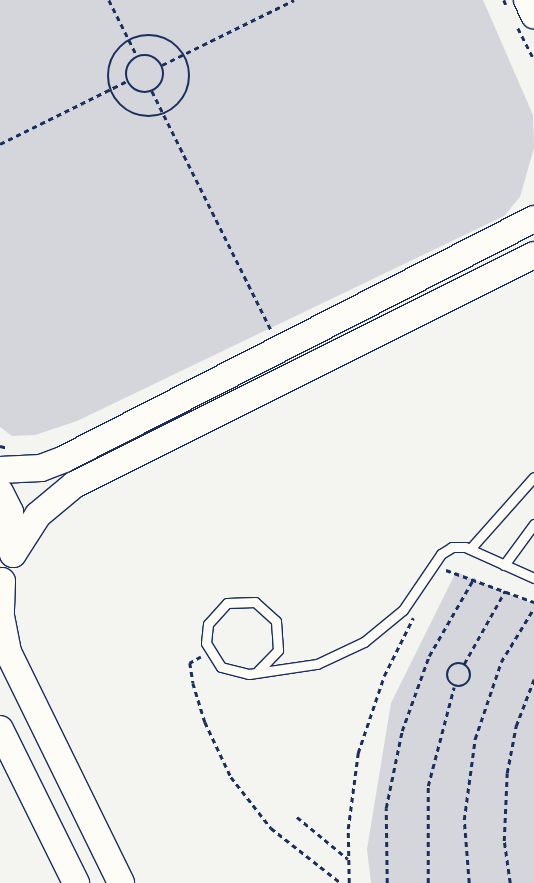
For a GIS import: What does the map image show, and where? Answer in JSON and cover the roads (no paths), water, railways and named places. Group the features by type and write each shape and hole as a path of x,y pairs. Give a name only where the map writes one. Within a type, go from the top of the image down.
{"street":[{"path":"527,0 534,15"},
{"path":"0,470 41,468 64,459 534,218"},
{"path":"121,883 8,652 1,616 1,583 13,554 38,514 74,485 534,254"},
{"path":"0,492 11,519 13,554"},
{"path":"0,729 76,883"}],"lane":[{"path":"470,549 534,477"},
{"path":"504,565 534,524"},
{"path":"258,671 278,650 279,630 271,613 256,602 236,600 219,608 208,624 209,653 230,672 258,671 317,664 352,650 403,610 441,554 458,546 470,549 534,578"}]}
